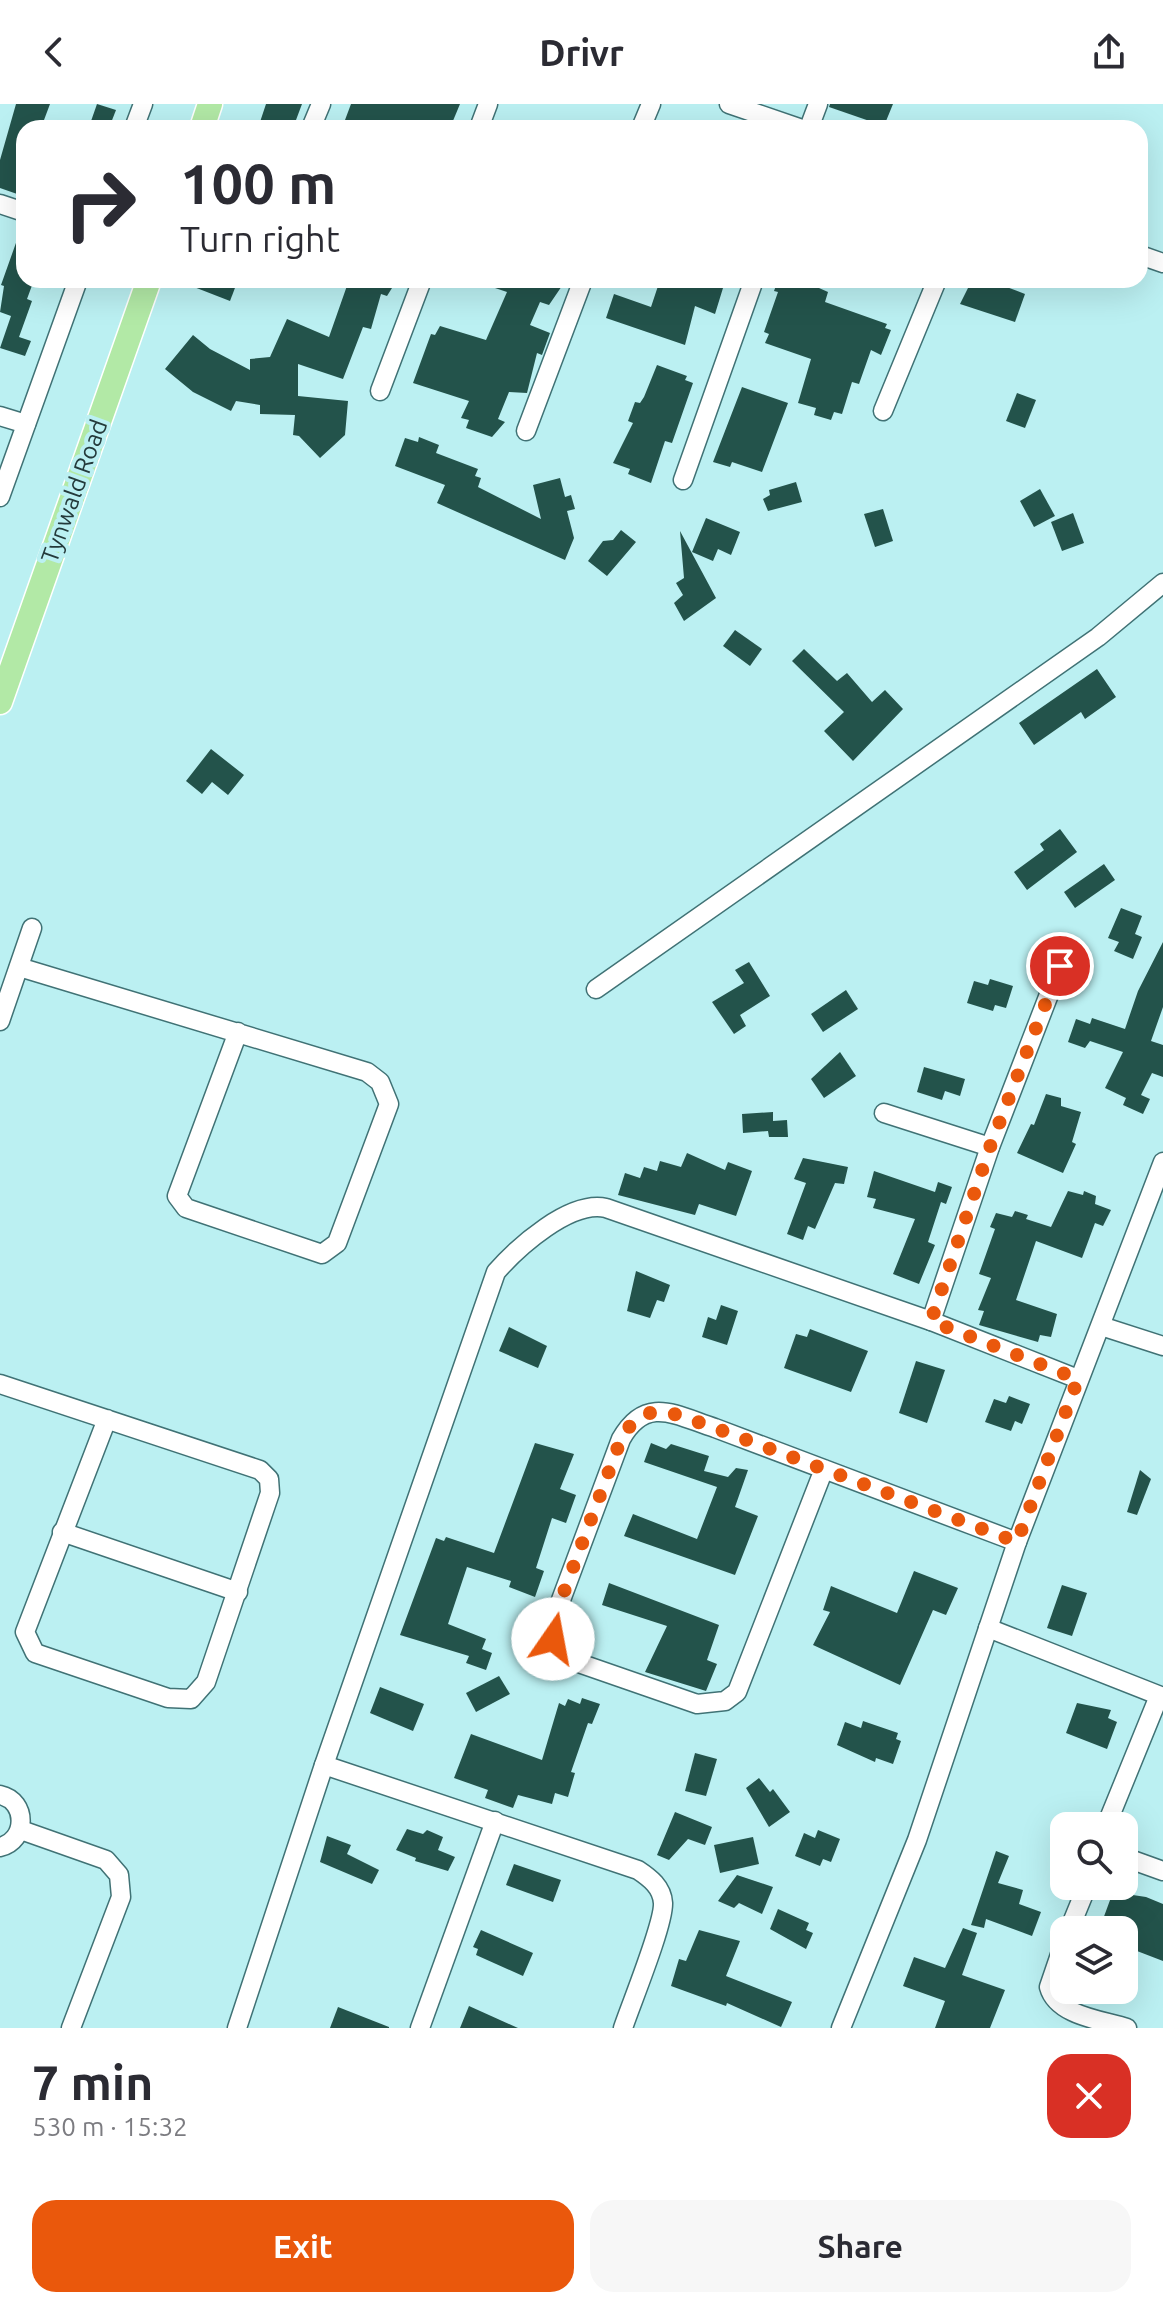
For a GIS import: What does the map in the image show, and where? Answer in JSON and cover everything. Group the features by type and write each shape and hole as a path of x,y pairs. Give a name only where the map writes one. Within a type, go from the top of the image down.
{"main road":[{"name":"Tynwald Road","path":"0,702 146,288"}],"street":[{"path":"729,104 776,120"},
{"path":"0,497 75,288"},
{"path":"380,391 419,288"},
{"path":"526,431 580,288"},
{"path":"683,480 751,288"},
{"path":"883,411 934,288"},
{"path":"0,416 26,424"},
{"path":"596,989 1098,637 1163,583"},
{"path":"0,1021 32,928"},
{"path":"931,1321 990,1147 1060,966"},
{"path":"19,967 238,1032 367,1072 380,1082 389,1104 337,1243 322,1254 186,1208 177,1196 238,1032"},
{"path":"884,1113 990,1147"},
{"path":"841,2028 917,1840 1017,1542 1163,1162"},
{"path":"237,2028 324,1765 496,1272 535,1236 575,1211 595,1205 931,1321 1078,1379"},
{"path":"1101,1326 1163,1346"},
{"path":"0,1384 107,1419 260,1470 269,1479 270,1493 238,1592 206,1682 191,1699 168,1698 35,1653 25,1632 107,1419"},
{"path":"824,1469 737,1692 725,1701 697,1704 573,1661 558,1649 553,1639 555,1616 621,1439 636,1417 657,1411 824,1469 1017,1542"},
{"path":"62,1532 238,1592"},
{"path":"988,1628 1161,1697 1112,1812"},
{"path":"324,1765 638,1870 652,1880 661,1892 662,1915 623,2028"},
{"path":"0,1795 8,1797 20,1811 21,1830 9,1845 0,1847"},
{"path":"420,2028 495,1821"},
{"path":"21,1830 106,1860 119,1875 121,1897 71,2028"},
{"path":"1138,1862 1163,1871"},
{"path":"1061,2004 1127,2028"}],"building":[{"path":"16,104 50,104 44,120 16,120 16,194 0,188 0,160"},
{"path":"97,104 116,110 112,120 91,120"},
{"path":"266,104 302,104 296,120 261,120"},
{"path":"351,104 460,104 453,120 345,120"},
{"path":"830,104 893,104 886,120 867,120 829,107"},
{"path":"16,243 16,288 31,288 27,299 32,301 19,337 31,341 25,356 0,348 11,316 0,312 4,286 1,285"},
{"path":"197,288 235,288 230,301"},
{"path":"346,288 392,288 387,296 381,294 371,329 363,327 343,379 298,364 298,396 348,401 345,435 320,458 299,436 293,435 295,415 260,414 260,405 236,401 231,411 193,392 165,369 193,335 210,349 250,370 250,359 270,357 287,319 329,337"},
{"path":"495,288 561,288 549,305 540,302 530,325 550,333 542,355 537,353 527,393 509,392 498,419 505,422 492,437 466,428 469,420 461,418 469,401 413,383 431,334 435,335 440,326 486,340 507,292"},
{"path":"657,288 723,288 715,314 695,306 685,345 606,318 614,294 651,307"},
{"path":"775,288 819,288 828,292 825,302 887,324 885,328 891,330 881,355 871,350 859,384 852,382 842,414 834,412 831,420 814,415 816,408 798,403 811,359 765,343 769,334 764,332 778,292 774,291"},
{"path":"968,288 1009,288 1025,294 1015,322 960,304"},
{"path":"657,365 687,376 685,380 693,383 672,443 665,441 651,483 628,474 630,469 613,463 633,423 628,421 635,402 640,403 644,397"},
{"path":"742,387 788,403 762,472 732,462 730,467 713,462"},
{"path":"1017,393 1036,400 1025,428 1006,421"},
{"path":"419,437 439,445 436,453 478,469 475,476 481,478 478,487 541,519 533,485 560,478 565,497 571,495 575,509 567,511 574,538 565,560 437,503 445,485 395,466 405,438 418,442"},
{"path":"796,482 802,502 768,511 763,499 770,495 769,490"},
{"path":"1040,489 1055,516 1034,527 1020,501"},
{"path":"883,509 893,541 875,547 864,514"},
{"path":"1073,513 1084,543 1062,551 1051,522"},
{"path":"706,518 740,532 731,555 718,549 713,561 692,552"},
{"path":"621,530 636,542 607,576 588,561 603,541 613,540"},
{"path":"680,531 716,598 684,621 674,603 683,595 676,583 684,578"},
{"path":"735,630 762,649 750,666 723,646"},
{"path":"804,649 837,681 847,673 872,702 885,690 903,709 853,761 824,731 844,712 792,661"},
{"path":"1097,669 1116,697 1085,719 1081,712 1034,745 1019,723"},
{"path":"211,749 244,775 228,795 212,782 202,794 186,781"},
{"path":"1060,829 1077,852 1027,890 1014,872 1044,850 1040,844"},
{"path":"1104,864 1115,880 1075,908 1064,892"},
{"path":"1121,908 1142,916 1135,934 1142,937 1133,959 1114,951 1119,942 1108,938"},
{"path":"1163,942 1163,1007 1151,1041 1163,1045 1163,1077 1152,1073 1141,1095 1150,1099 1143,1114 1123,1105 1126,1098 1105,1088 1123,1052 1090,1041 1085,1048 1068,1042 1076,1019 1090,1024 1092,1018 1125,1029 1138,991"},
{"path":"749,962 770,996 740,1015 746,1026 734,1034 712,1002 744,983 735,970"},
{"path":"990,979 1013,986 1006,1008 995,1005 993,1011 967,1003 974,981 988,985"},
{"path":"846,990 858,1009 823,1032 811,1014"},
{"path":"840,1052 856,1076 824,1098 811,1079"},
{"path":"924,1067 965,1079 960,1096 945,1091 942,1100 917,1092"},
{"path":"1046,1094 1061,1098 1061,1106 1081,1112 1072,1142 1076,1144 1063,1173 1017,1153 1031,1124 1034,1125"},
{"path":"773,1112 773,1121 787,1120 788,1137 769,1137 768,1131 743,1133 742,1114"},
{"path":"687,1153 725,1170 728,1162 752,1171 736,1216 699,1204 695,1215 618,1195 625,1173 640,1178 644,1167 657,1171 660,1161 681,1167"},
{"path":"803,1158 848,1167 844,1184 835,1183 815,1229 808,1226 803,1240 787,1234 806,1183 794,1179"},
{"path":"874,1171 935,1192 938,1182 952,1187 946,1204 941,1202 928,1242 935,1245 919,1284 893,1274 915,1219 873,1208 876,1199 867,1197"},
{"path":"1068,1191 1083,1195 1084,1191 1096,1196 1095,1204 1111,1210 1103,1226 1095,1223 1082,1258 1036,1241 1016,1300 1057,1314 1051,1337 1040,1335 1038,1342 979,1325 984,1311 978,1310 991,1278 979,1274 995,1229 990,1227 996,1213 1012,1217 1015,1211 1028,1215 1026,1219 1051,1227"},
{"path":"636,1271 670,1285 664,1302 657,1300 650,1318 627,1311"},
{"path":"721,1305 738,1311 727,1345 702,1337 708,1317 716,1320"},
{"path":"509,1327 547,1346 538,1368 499,1351"},
{"path":"810,1329 868,1351 851,1392 784,1368 796,1334 807,1337"},
{"path":"916,1361 945,1370 927,1423 899,1413"},
{"path":"1009,1396 1030,1404 1022,1424 1015,1421 1011,1431 985,1422 994,1399 1006,1403"},
{"path":"535,1443 574,1454 560,1489 576,1495 566,1523 552,1518 536,1568 544,1571 535,1597 509,1587 511,1581 467,1567 448,1624 486,1639 482,1649 492,1653 486,1670 466,1663 469,1656 400,1635 436,1538 444,1541 446,1537 494,1553"},
{"path":"651,1443 666,1449 671,1444 709,1456 704,1471 728,1477 736,1468 748,1470 735,1507 758,1516 735,1575 624,1536 633,1514 697,1539 717,1487 644,1462"},
{"path":"1140,1470 1151,1479 1137,1515 1127,1512"},
{"path":"914,1571 958,1588 946,1615 933,1610 900,1685 813,1645 830,1612 823,1610 831,1586 897,1613"},
{"path":"609,1583 719,1625 707,1660 717,1664 706,1691 645,1672 667,1626 602,1605"},
{"path":"1062,1585 1087,1593 1072,1636 1047,1628"},
{"path":"499,1676 510,1694 476,1712 466,1693"},
{"path":"380,1687 424,1704 413,1731 370,1713"},
{"path":"582,1698 600,1704 592,1724 588,1723 571,1772 575,1773 568,1797 555,1793 552,1804 518,1795 513,1808 485,1798 488,1790 454,1778 471,1734 542,1760 559,1703 565,1706 568,1699 580,1704"},
{"path":"1077,1703 1111,1710 1108,1718 1117,1722 1107,1749 1066,1733"},
{"path":"863,1721 898,1733 896,1739 901,1741 893,1764 876,1758 875,1762 837,1745 845,1722 861,1728"},
{"path":"695,1753 717,1759 706,1796 685,1791"},
{"path":"759,1778 770,1792 773,1789 790,1812 769,1827 746,1788"},
{"path":"675,1812 712,1827 705,1845 688,1839 669,1860 657,1855"},
{"path":"407,1829 423,1834 427,1830 443,1837 438,1850 455,1857 448,1871 415,1861 416,1858 396,1850"},
{"path":"818,1830 840,1839 831,1862 823,1859 820,1866 795,1856 804,1833 815,1838"},
{"path":"327,1836 351,1845 347,1854 379,1870 372,1884 320,1862"},
{"path":"753,1837 759,1864 720,1873 714,1845"},
{"path":"996,1851 1009,1856 998,1883 1023,1890 1019,1904 1041,1912 1032,1936 986,1919 984,1928 971,1925"},
{"path":"514,1864 561,1880 553,1902 506,1885"},
{"path":"737,1875 773,1887 762,1914 739,1903 734,1908 718,1901"},
{"path":"1138,1896 1163,1904 1163,1961 1138,1951 1138,1916 1104,1916 1110,1900 1138,1900"},
{"path":"778,1909 809,1923 806,1930 813,1933 806,1949 770,1929"},
{"path":"963,1928 977,1933 962,1975 1005,1990 990,2028 935,2028 945,2001 903,1986 914,1957 945,1968"},
{"path":"481,1930 533,1953 523,1976 476,1955 478,1949 473,1947"},
{"path":"699,1930 740,1941 726,1976 792,2002 781,2027 727,2003 726,2006 671,1986 679,1959 686,1961"},
{"path":"469,2006 518,2028 460,2028"},
{"path":"338,2007 389,2027 389,2028 330,2028"}],"route":[{"path":"553,1639 555,1616 621,1439 630,1423 645,1413 669,1413 715,1428 1017,1542 1078,1379 931,1321 990,1147 1060,966"}]}
